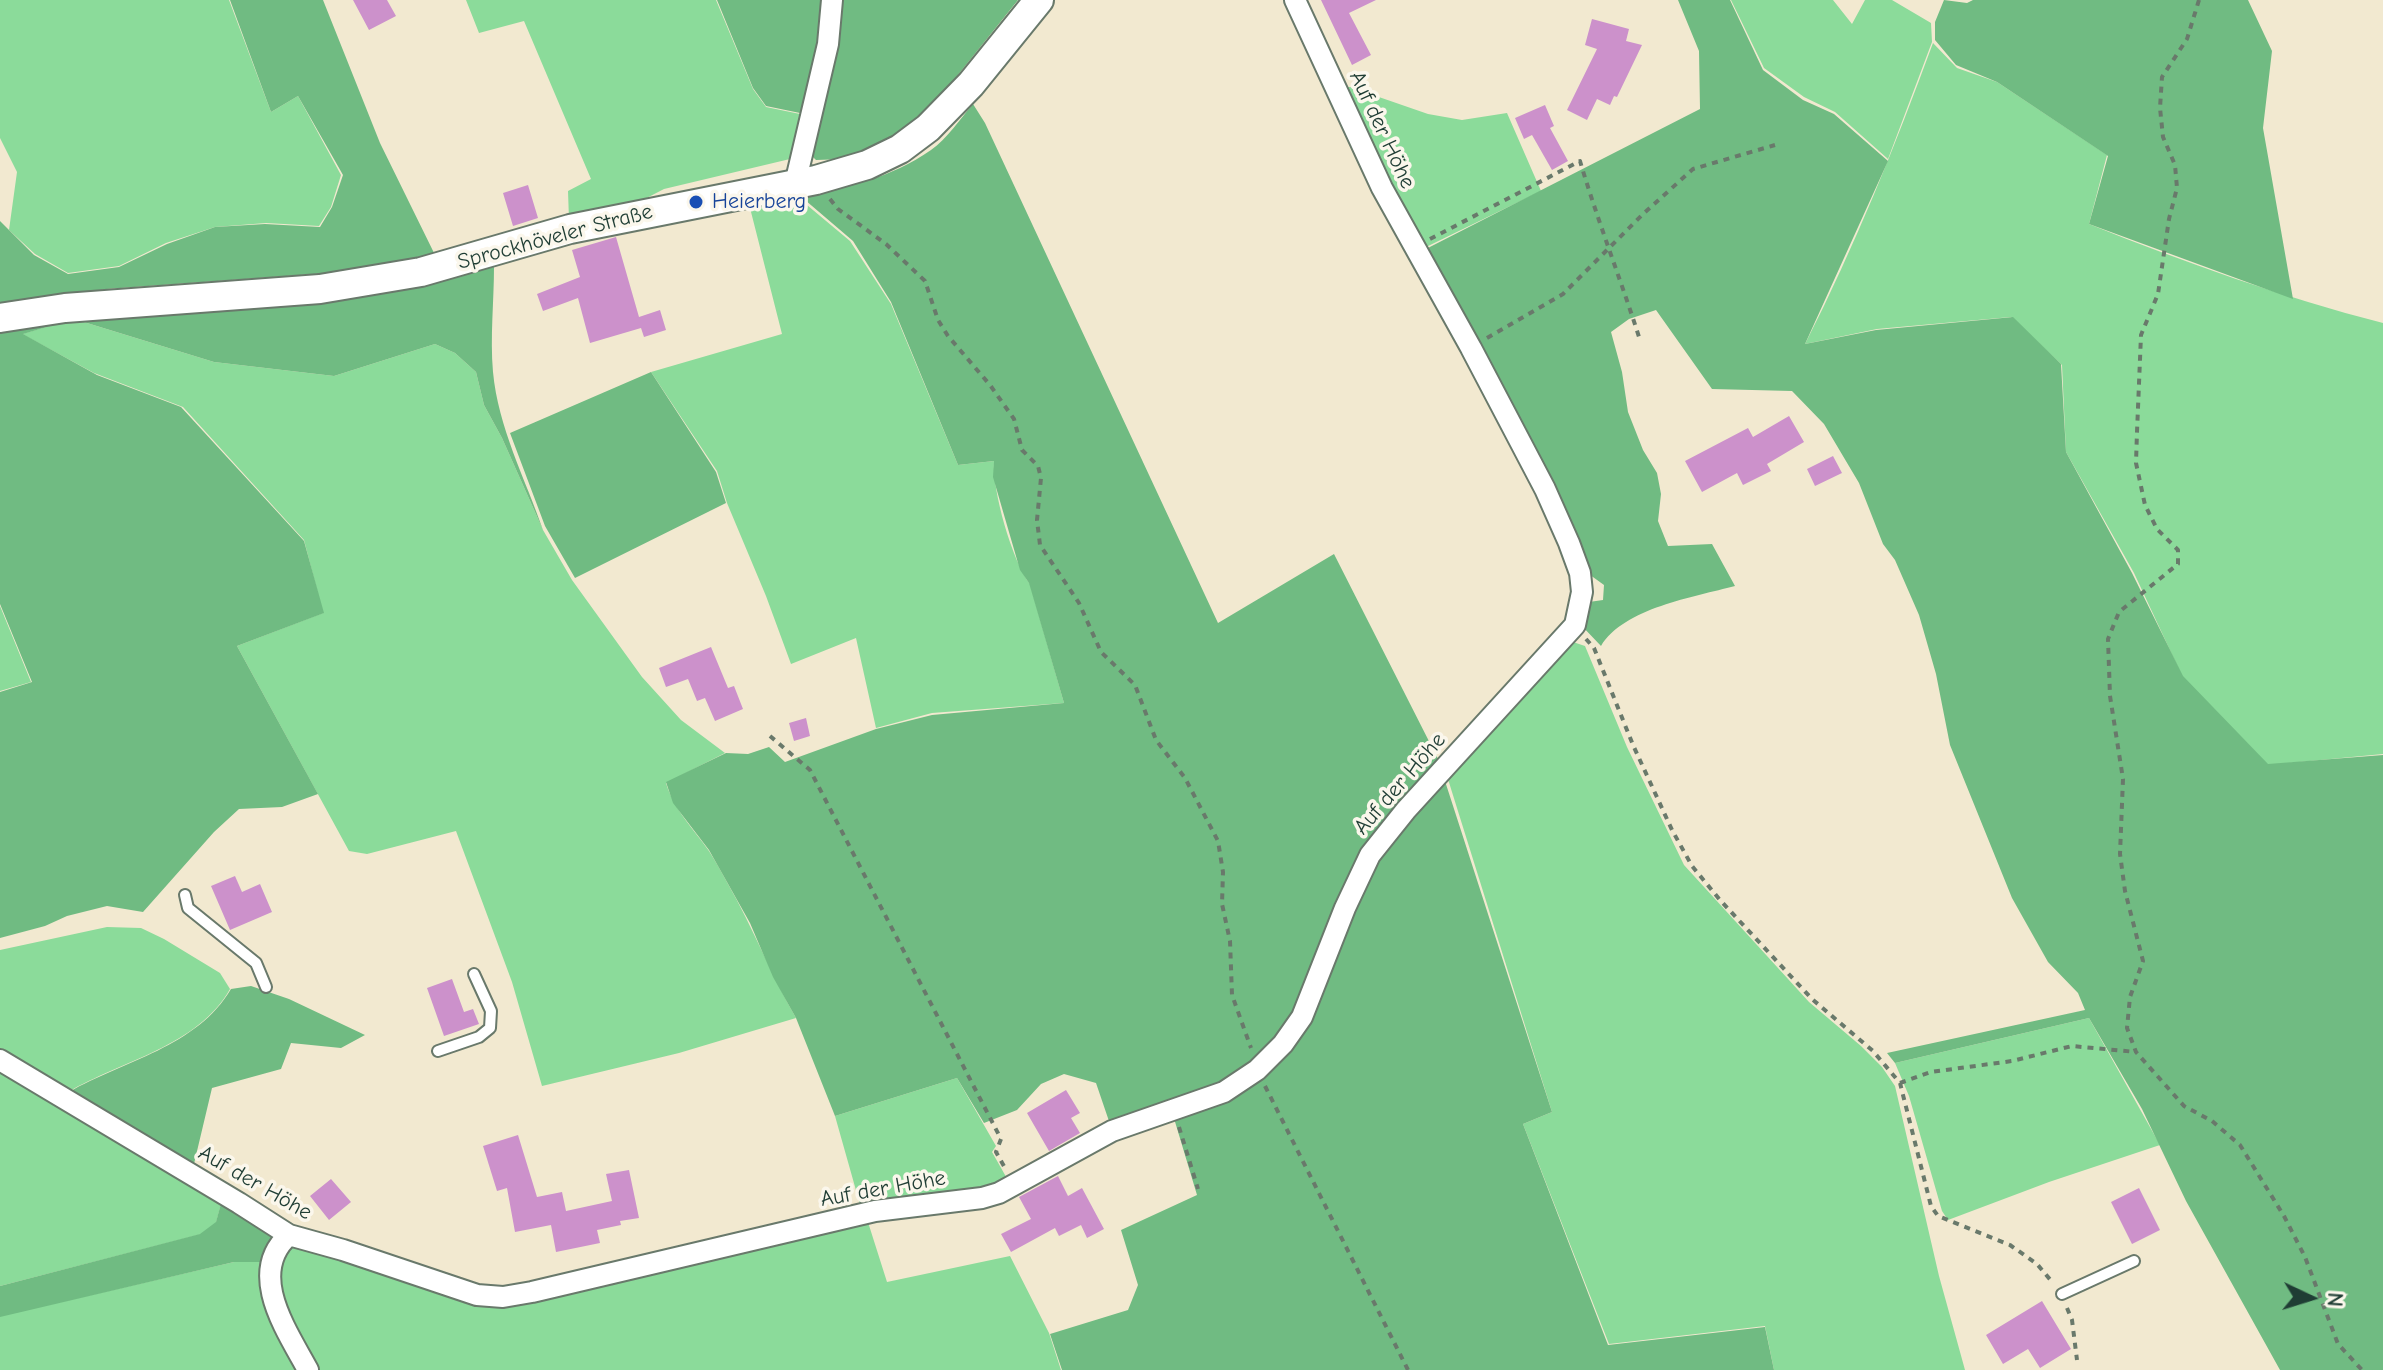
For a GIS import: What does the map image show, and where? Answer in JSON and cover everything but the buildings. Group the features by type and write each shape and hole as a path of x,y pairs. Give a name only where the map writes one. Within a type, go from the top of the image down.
{"street":[{"path":"805,182 828,44 832,0"},
{"name":"Sprockhöveler Straße","path":"3,314 320,289 421,272 570,229 805,182 867,165 900,149 928,128 971,84 1039,0"},
{"name":"Auf der Höhe","path":"0,1060 289,1235 477,1295 503,1297 875,1211 982,1198 1013,1185 1112,1131 1224,1092 1257,1070 1283,1044 1302,1017 1345,908 1370,855 1406,810 1575,625 1582,592 1580,573 1545,489 1382,188 1295,0"},
{"path":"289,1235 279,1244 272,1259 268,1283 277,1311 308,1370"}],"lane":[{"path":"185,895 188,908 256,963 266,987"},
{"path":"438,1051 479,1037 490,1028 491,1011 474,974"},
{"path":"2062,1294 2134,1261"}],"path":[{"path":"2199,0 2187,39 2162,77 2160,108 2163,137 2175,165 2177,188 2169,219 2158,294 2141,335 2138,409 2136,463 2145,505 2157,529 2178,550 2178,564 2119,612 2108,639 2110,696 2123,779 2120,854 2125,891 2143,961 2130,997 2127,1028 2136,1052 2184,1106 2212,1121 2240,1145 2284,1216 2305,1257 2338,1344 2362,1370"},
{"path":"1471,348 1563,294 1693,169 1775,145"},
{"path":"1414,247 1580,161 1607,250 1620,278 1640,340"},
{"path":"805,182 886,244 925,281 938,320 1014,419 1022,450 1038,466 1041,478 1037,520 1040,545 1079,603 1101,652 1135,685 1156,740 1185,778 1218,841 1223,872 1222,904 1230,941 1232,995 1257,1070 1408,1370"},
{"path":"1575,625 1594,648 1639,759 1692,866 1812,999 1873,1051 1900,1083 1931,1206 1938,1216 2010,1245 2037,1264 2062,1294 2072,1320 2077,1360"},
{"path":"770,736 810,770 1001,1139 996,1152 1013,1185"},
{"path":"1900,1083 1931,1072 2012,1061 2072,1046 2136,1052"},
{"path":"1174,1110 1198,1189"}],"green space":[{"path":"0,0 229,0 271,112 298,96 341,175 331,207 319,226 266,223 215,227 166,243 119,266 68,273 35,254 9,230 17,172 0,138"},
{"path":"230,0 323,0 380,143 436,257 328,273 107,289 0,307 0,221 34,255 68,274 119,267 167,244 215,227 265,224 320,227 332,207 343,175 298,96 271,112"},
{"path":"466,0 716,0 753,89 766,107 800,114 790,159 664,189 635,204 569,220 568,191 591,179 524,21 479,33"},
{"path":"717,0 830,0 807,123 800,113 766,106 753,88"},
{"path":"834,0 1018,0 921,121 869,150 845,159 816,160 809,153"},
{"path":"1678,0 1730,0 1763,70 1803,100 1834,114 1888,161 1805,344 1876,330 2013,317 2061,364 2066,452 2132,573 2183,676 2268,764 2383,755 2383,1370 2280,1370 2186,1201 2142,1109 2089,1018 1895,1063 1887,1053 2085,1010 2078,993 2048,962 2012,898 1950,745 1936,674 1919,615 1895,560 1883,544 1859,483 1824,424 1792,391 1712,389 1656,310 1629,319 1611,332 1622,372 1628,412 1643,450 1657,473 1661,494 1658,521 1668,546 1712,544 1735,586 1643,613 1612,633 1601,646 1581,625 1589,602 1603,600 1604,585 1586,572 1422,251 1700,109 1699,51"},
{"path":"1731,0 1833,0 1852,24 1865,0 1892,0 1931,23 1932,42 1888,159 1835,112 1804,97 1764,68"},
{"path":"1944,0 1967,3 1973,0 2248,0 2272,51 2263,128 2293,299 2089,224 2108,156 1997,82 1956,65 1935,40 1935,22"},
{"path":"1933,43 1957,68 1997,82 2107,155 2089,224 2234,278 2383,323 2383,754 2268,765 2183,678 2134,573 2066,452 2062,365 2011,317 1877,329 1805,344 1874,195"},
{"path":"1343,87 1428,114 1462,120 1507,113 1541,191 1422,249"},
{"path":"973,104 985,123 1218,623 1334,554 1438,759 1401,800 1364,853 1298,1008 1276,1040 1252,1064 1222,1086 1111,1127 1096,1083 1064,1074 1041,1084 1017,1110 984,1123 957,1078 835,1116 796,1018 773,977 750,923 709,850 673,803 666,782 726,753 748,754 769,747 785,762 876,729 932,715 1064,703 1029,583 1020,570 993,477 994,461 958,465 891,302 853,241 798,194 850,185 884,175 916,160 948,135"},
{"path":"795,195 850,241 891,304 958,465 994,461 1004,525 1016,559 1030,584 1064,703 932,713 876,728 856,638 791,664 717,471 651,372 782,334 749,204"},
{"path":"494,267 492,346 496,392 506,432 543,530 484,405 476,372 455,353 435,344 334,376 214,362 74,319 23,334 97,375 181,407 304,541 324,613 237,646 318,794 282,807 239,809 214,832 143,912 107,906 0,938 0,692 32,682 0,604 0,326 435,280"},
{"path":"74,319 214,362 334,376 435,344 455,353 476,372 484,405 543,530 572,580 642,677 681,720 725,753 666,783 679,810 709,851 746,917 796,1018 679,1053 542,1086 512,982 456,831 367,854 349,851 237,646 323,613 304,540 183,407 94,373 22,334"},
{"path":"651,372 716,472 726,503 575,578 545,526 510,433"},
{"path":"0,606 31,682 0,691"},
{"path":"1573,642 1585,646 1627,747 1684,865 1809,1002 1861,1046 1882,1067 1895,1086 1939,1276 1965,1370 1774,1370 1765,1326 1609,1344 1523,1124 1552,1112 1447,776"},
{"path":"1444,778 1552,1112 1523,1124 1608,1345 1765,1327 1774,1370 1062,1370 1050,1334 1128,1310 1138,1285 1121,1230 1197,1195 1173,1115 1264,1073 1374,859"},
{"path":"107,927 141,928 164,939 220,973 230,989 216,1009 179,1038 68,1092 0,1051 0,950"},
{"path":"251,986 289,999 365,1035 341,1048 291,1043 281,1069 212,1088 193,1168 69,1092 179,1039 216,1009 231,989"},
{"path":"2089,1018 2160,1145 1948,1220 1942,1211 1909,1096 1895,1063"},
{"path":"0,1067 223,1196 216,1223 202,1234 0,1286"},
{"path":"957,1078 996,1146 992,1152 1009,1182 982,1191 861,1208 835,1116"},
{"path":"223,1196 278,1231 267,1262 234,1262 0,1317 0,1286 200,1234 216,1222"},
{"path":"867,1219 887,1282 1010,1256 1049,1333 1061,1370 313,1370 272,1283 291,1242 476,1300"},
{"path":"234,1262 267,1262 304,1370 0,1370 0,1316"}],"place":[{"name":"Heierberg","path":"696,202"}]}
